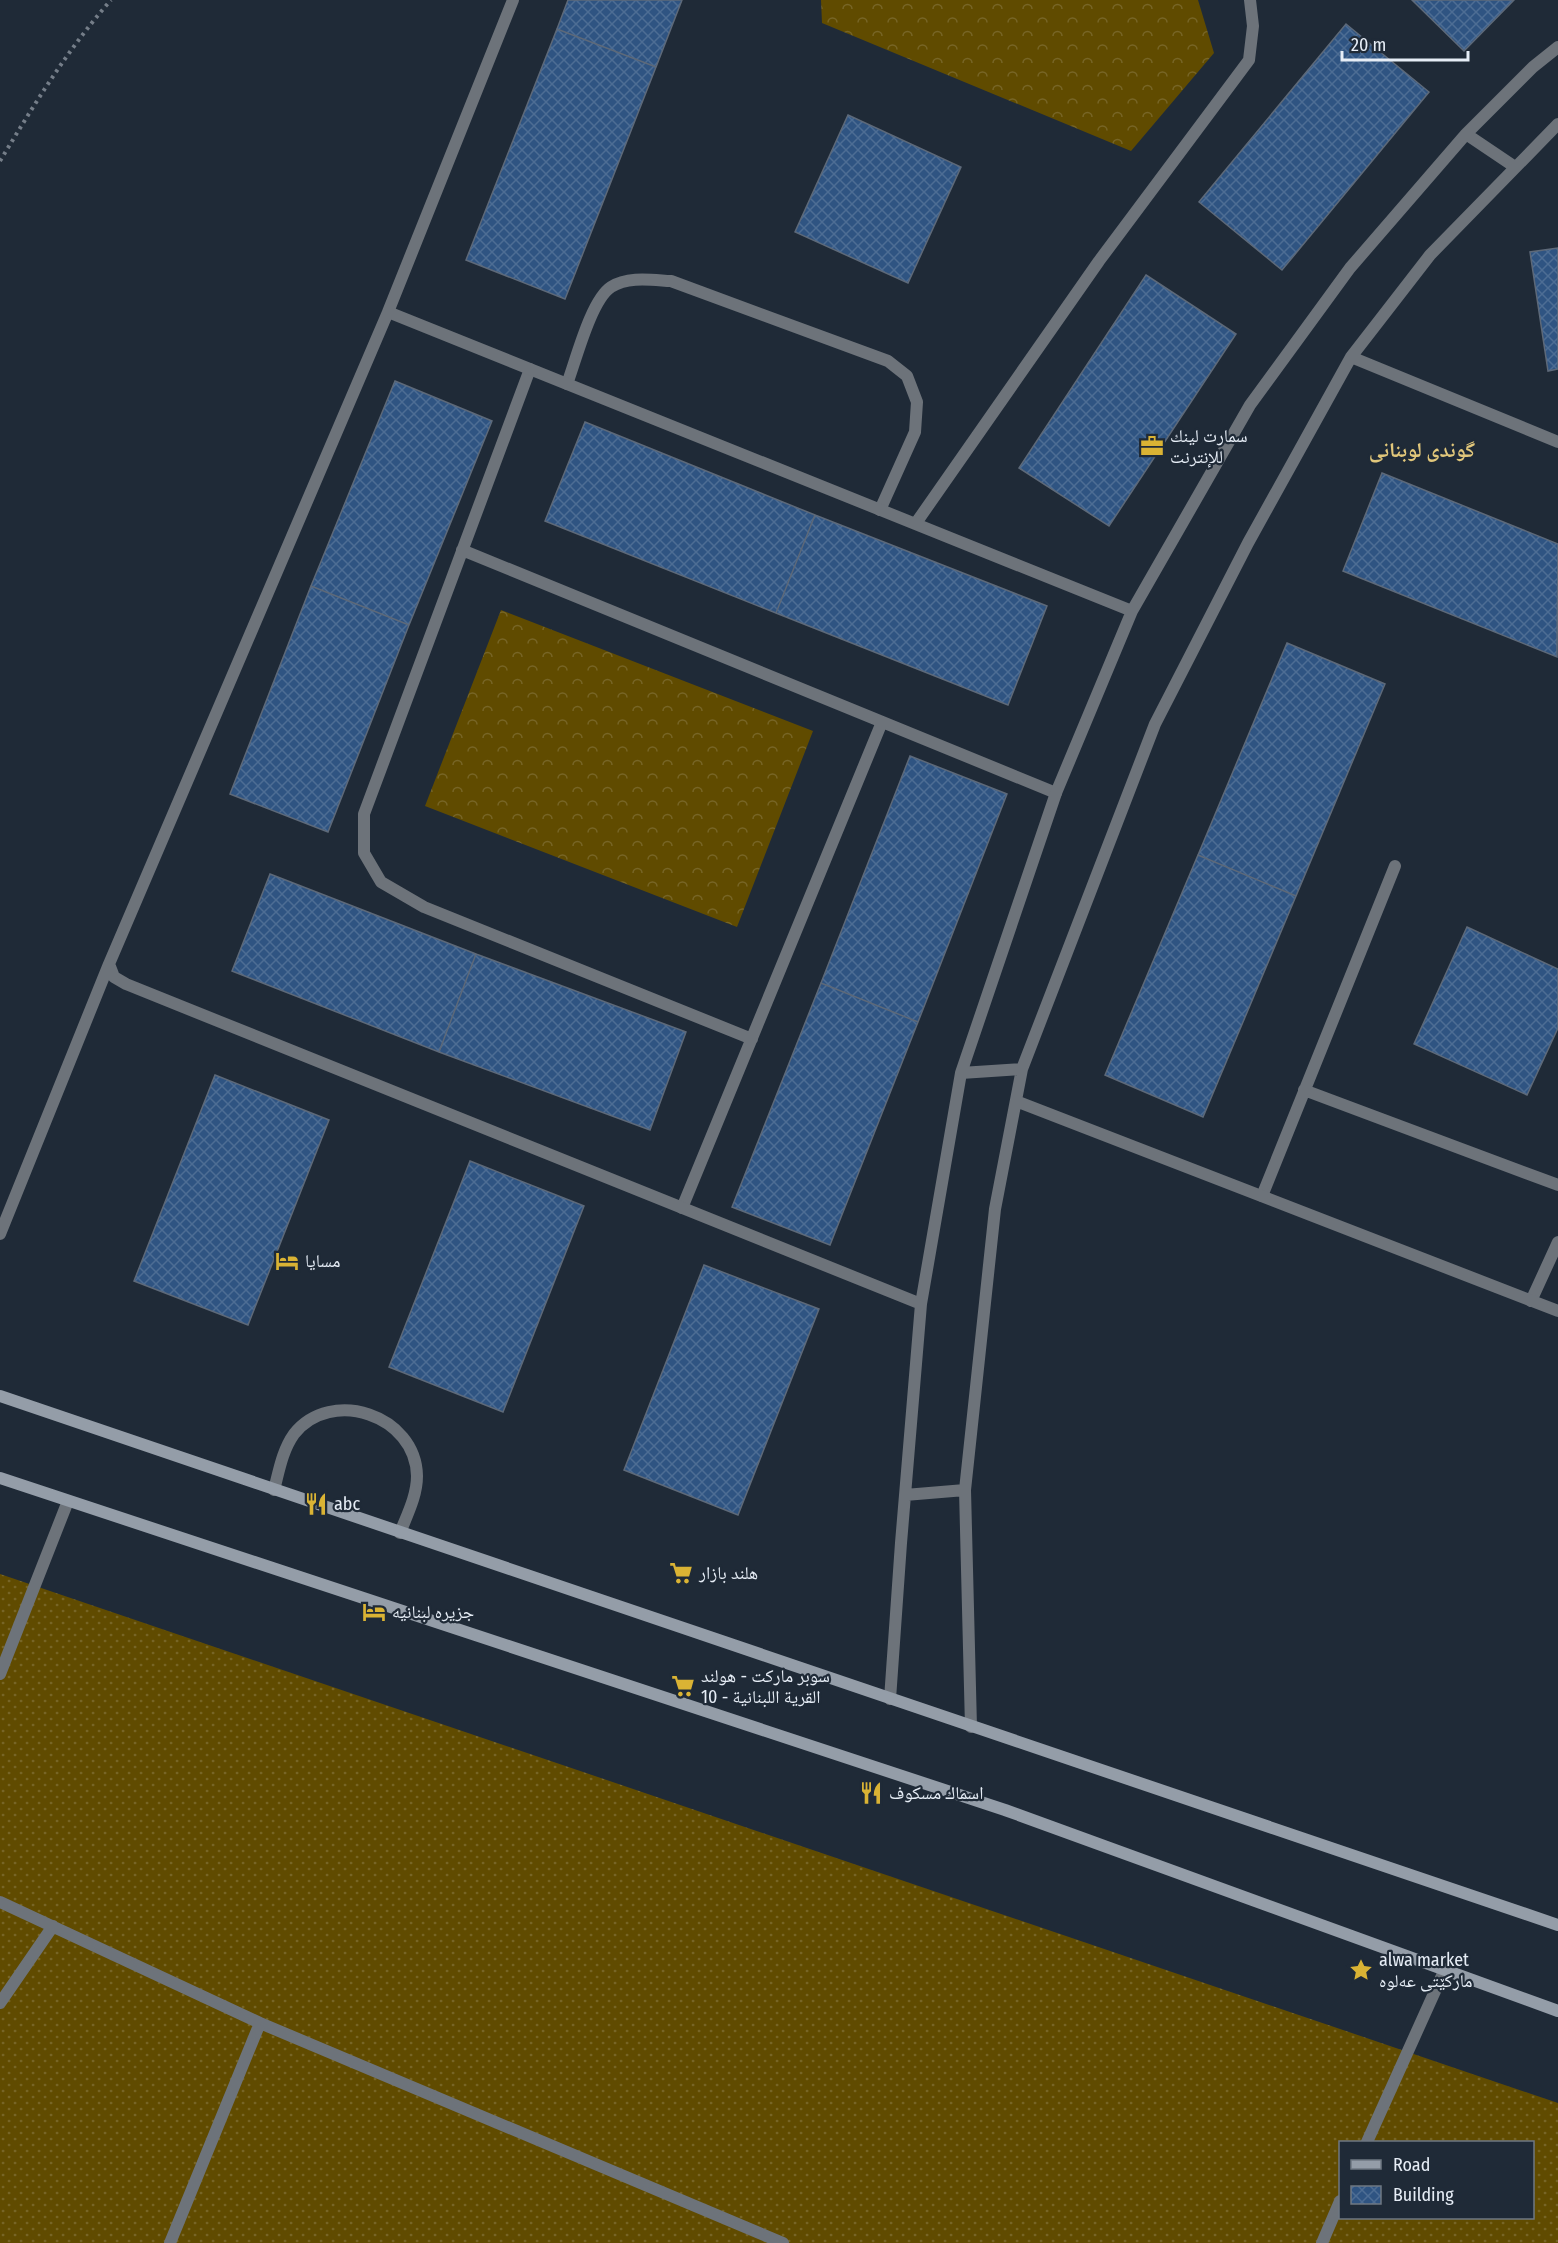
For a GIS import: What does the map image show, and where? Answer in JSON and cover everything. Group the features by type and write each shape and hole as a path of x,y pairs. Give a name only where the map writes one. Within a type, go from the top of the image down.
{"street":[{"path":"0,1234 109,964 388,312 513,0"},
{"path":"916,523 1099,261 1249,60 1253,26 1250,0"},
{"path":"890,1700 921,1304 961,1073 1056,793 1132,611 1250,405 1350,268 1466,134 1533,67 1558,47"},
{"path":"971,1727 965,1490 995,1209 1022,1069 1155,724 1248,543 1351,357 1430,255 1558,124"},
{"path":"1466,134 1515,167"},
{"path":"567,384 596,304 611,287 637,279 671,281 888,361 908,376 917,402 915,432 880,510"},
{"path":"388,312 1132,611"},
{"path":"1351,357 1558,442"},
{"path":"530,369 364,814 364,853 381,882 424,907 752,1038"},
{"path":"462,550 1056,793"},
{"path":"682,1208 882,722"},
{"path":"1262,1196 1395,866"},
{"path":"109,964 114,977 126,984 921,1304"},
{"path":"961,1073 1022,1069"},
{"path":"1304,1090 1558,1185"},
{"path":"1016,1101 1558,1311"},
{"path":"1531,1301 1558,1242"},
{"path":"0,1396 1558,1925"},
{"path":"274,1490 283,1454 295,1434 312,1419 334,1411 358,1410 380,1418 399,1432 412,1452 417,1475 414,1498 399,1533"},
{"path":"0,1478 1005,1810 1558,2011"},
{"path":"905,1495 965,1490"},
{"path":"0,1674 68,1501"},
{"path":"0,1902 260,2023 783,2243"},
{"path":"0,2003 53,1926"},
{"path":"1367,2141 1445,1969"},
{"path":"170,2243 260,2023"},
{"path":"1322,2243 1339,2205"}],"path":[{"path":"0,161 51,78 90,24 111,0"}],"green space":[{"path":"821,0 1198,0 1214,53 1131,151 822,23"},
{"path":"501,610 813,731 737,927 425,806"},
{"path":"0,1574 1558,2103 1558,2243 0,2243"}],"building":[{"path":"568,0 682,0 656,67 557,29"},
{"path":"1412,0 1514,0 1464,51"},
{"path":"1346,24 1429,92 1282,270 1199,202"},
{"path":"557,29 656,67 565,299 466,260"},
{"path":"848,115 961,167 908,283 795,232"},
{"path":"1558,248 1558,369 1548,371 1530,252"},
{"path":"1146,275 1236,334 1109,526 1019,468"},
{"path":"395,381 492,421 409,625 311,586"},
{"path":"585,422 815,515 776,613 545,521"},
{"path":"1382,473 1558,544 1557,657 1343,571"},
{"path":"815,515 1047,606 1008,705 776,613"},
{"path":"311,586 409,625 328,832 230,794"},
{"path":"1287,643 1385,684 1296,896 1198,855"},
{"path":"910,756 1007,794 918,1022 821,983"},
{"path":"1198,855 1296,896 1203,1117 1105,1075"},
{"path":"270,874 476,954 439,1052 232,971"},
{"path":"1467,927 1558,969 1558,1028 1527,1095 1414,1044"},
{"path":"476,954 686,1032 650,1130 439,1052"},
{"path":"821,983 918,1022 830,1245 732,1207"},
{"path":"215,1075 329,1120 248,1325 134,1281"},
{"path":"470,1161 584,1206 503,1412 389,1367"},
{"path":"704,1265 819,1309 738,1515 624,1470"}],"place":[{"name":"سمارت لينك للإنترنت","path":"1152,446"},
{"name":"مسايا","path":"287,1261"},
{"name":"abc","path":"316,1504"},
{"name":"هلند بازار","path":"681,1573"},
{"name":"جزيره لبنانيه","path":"374,1612"},
{"name":"سوبر ماركت - هولند 10 - القرية اللبنانية","path":"683,1686"},
{"name":"اسماك مسكوف","path":"871,1793"},
{"name":"alwa market مارکێتی عەلوە","path":"1361,1970"}],"district":[{"name":"گوندی لوبنانی","path":"1422,450"}]}
